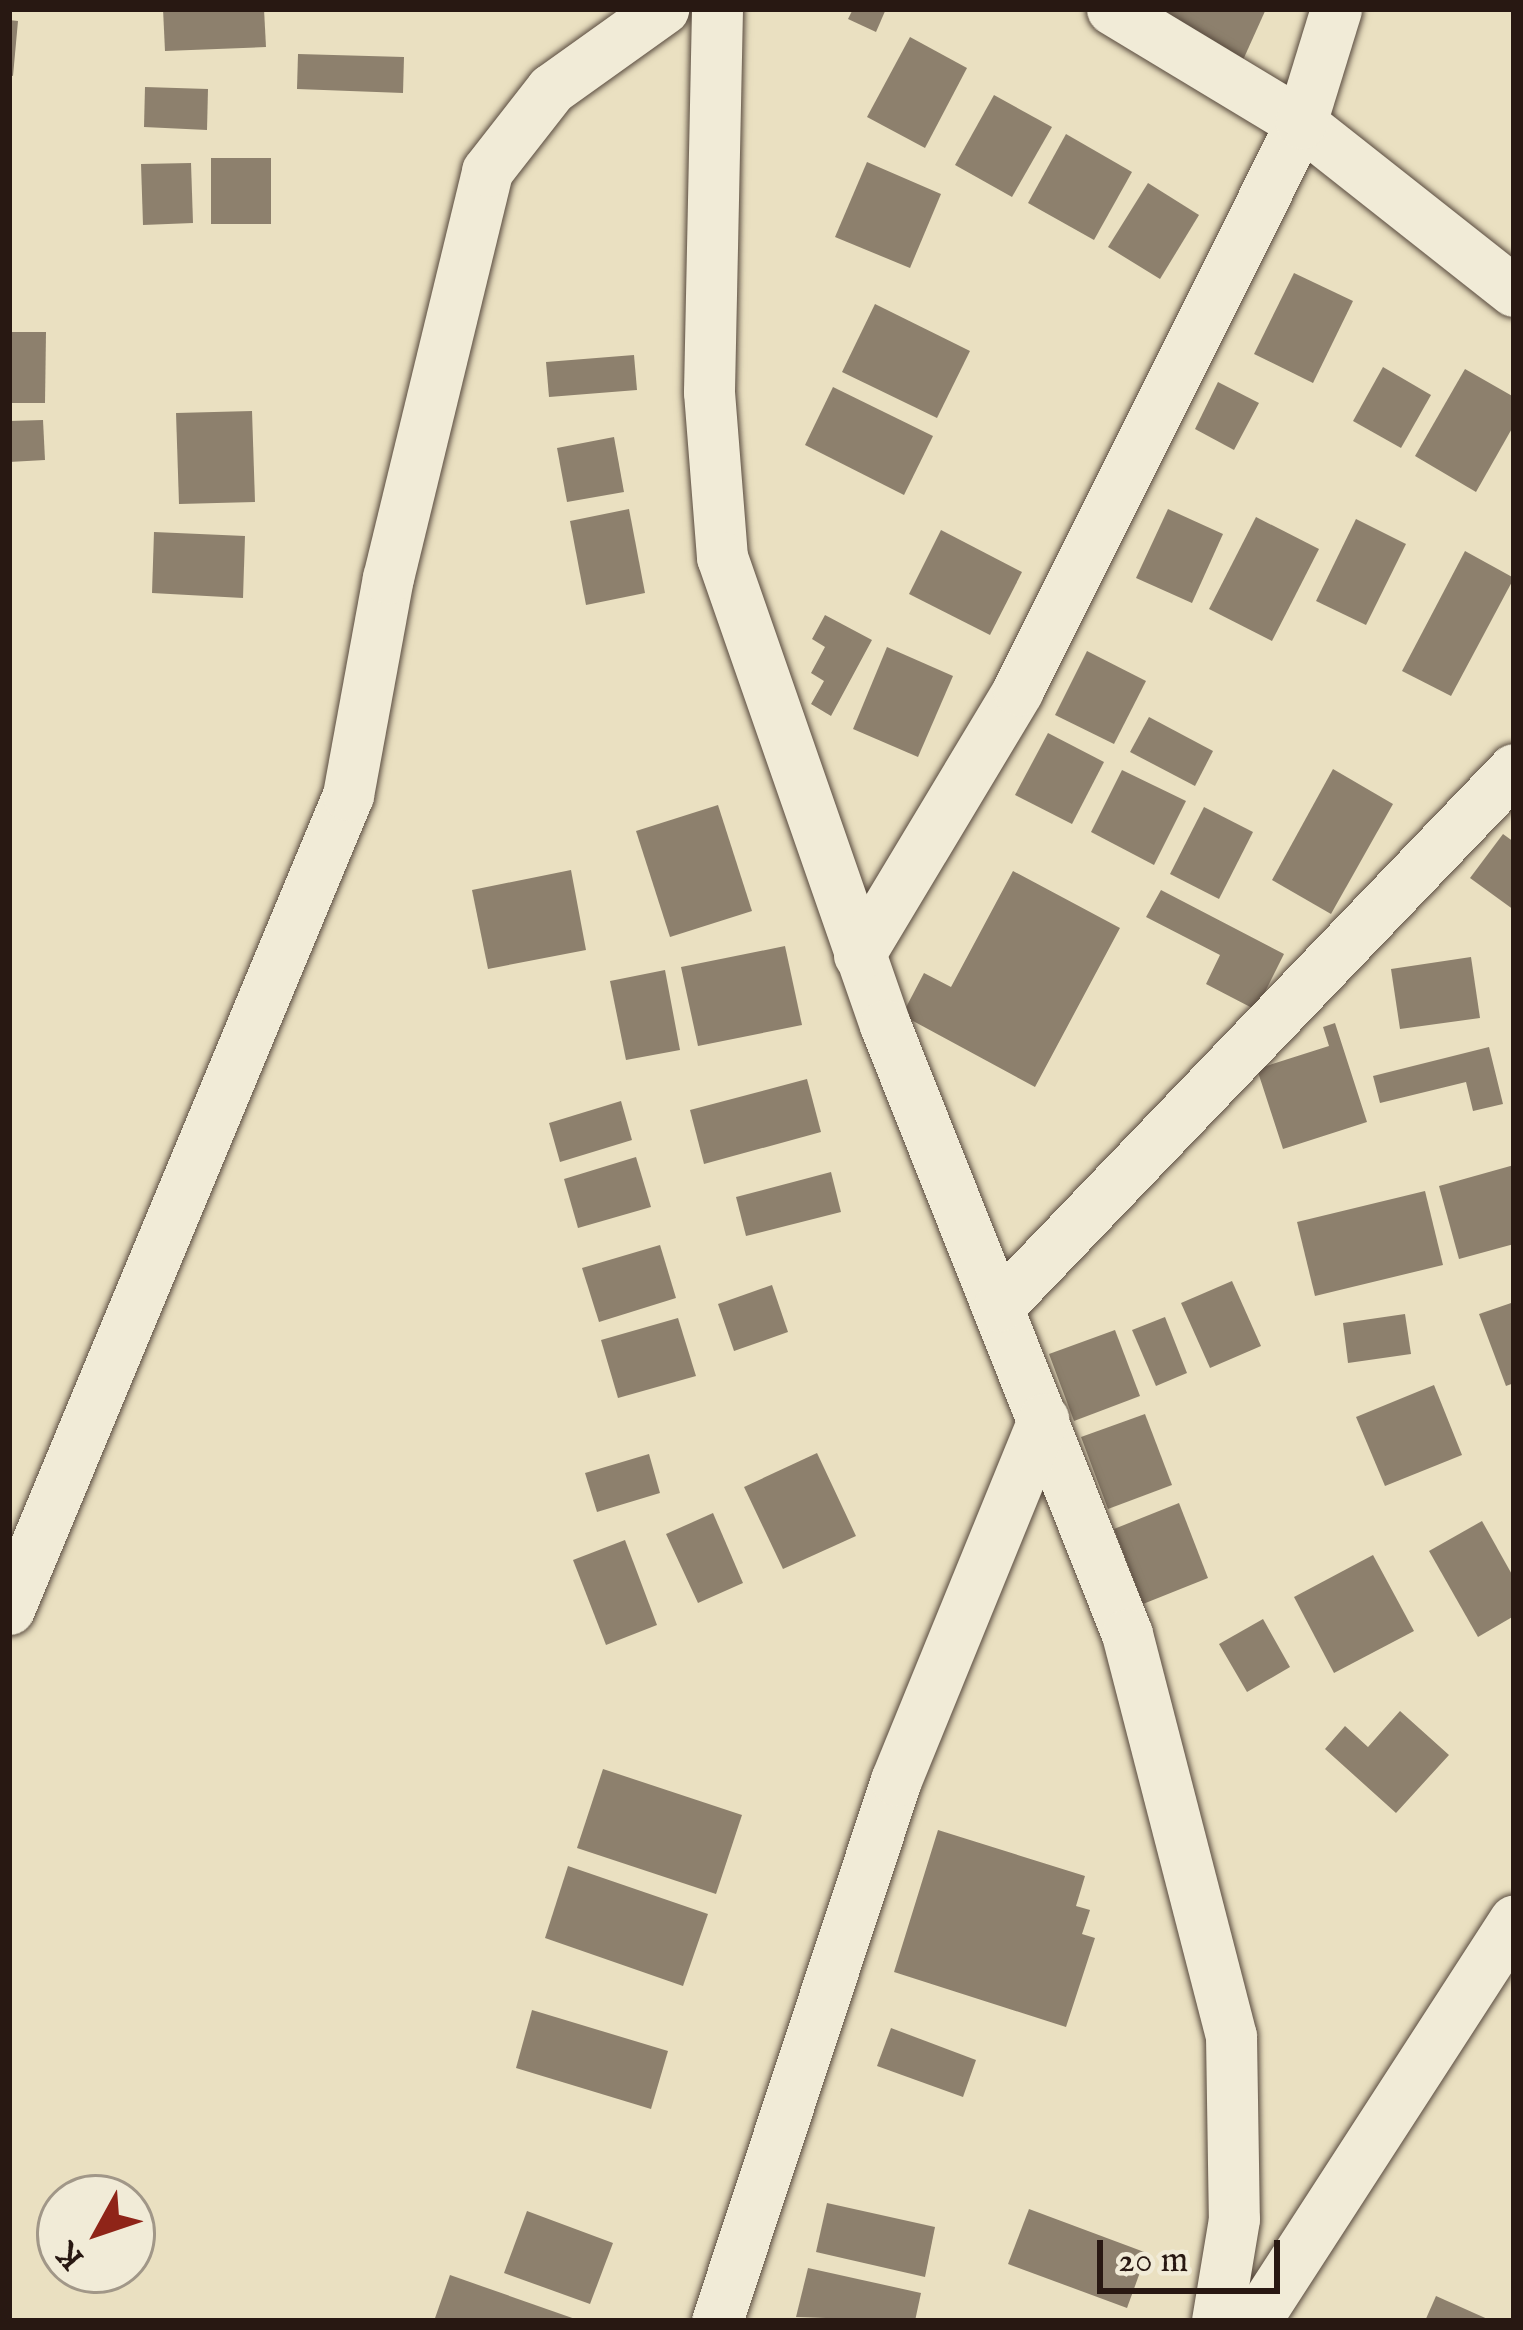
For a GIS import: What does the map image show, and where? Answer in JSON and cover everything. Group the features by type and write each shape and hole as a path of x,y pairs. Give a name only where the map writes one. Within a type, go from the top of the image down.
{"street":[{"path":"9,1609 348,795 398,533 487,171 551,89 663,9"},
{"path":"717,9 709,392 722,556 859,955 1127,1634 1231,2036 1234,2219 1217,2321"},
{"path":"1112,9 1301,122 1514,291"},
{"path":"859,955 1018,690 1301,122 1336,9"},
{"path":"999,1306 1514,769"},
{"path":"717,2321 896,1780 1042,1419"},
{"path":"1256,2321 1514,1920"}],"building":[{"path":"163,9 264,9 266,47 165,51"},
{"path":"853,9 886,9 876,32 848,19"},
{"path":"1128,9 1266,9 1243,60"},
{"path":"9,20 18,21 13,76 9,75"},
{"path":"910,37 967,68 925,148 867,117"},
{"path":"298,54 404,57 403,93 297,89"},
{"path":"145,87 208,89 207,130 144,127"},
{"path":"994,95 1052,127 1012,197 955,165"},
{"path":"1066,134 1132,172 1094,240 1028,203"},
{"path":"211,158 271,158 271,224 211,224"},
{"path":"867,162 941,194 910,268 835,237"},
{"path":"191,163 193,223 143,225 141,164"},
{"path":"1148,183 1199,215 1160,279 1108,247"},
{"path":"1294,273 1353,301 1313,383 1254,354"},
{"path":"875,304 970,351 937,418 842,372"},
{"path":"9,332 46,332 45,403 9,403"},
{"path":"634,355 637,390 549,397 546,362"},
{"path":"1383,367 1431,395 1401,448 1353,421"},
{"path":"1465,369 1514,397 1514,425 1476,492 1415,456"},
{"path":"1218,382 1259,403 1234,450 1195,429"},
{"path":"833,387 933,436 904,495 805,445"},
{"path":"252,411 255,502 179,504 176,413"},
{"path":"43,420 45,460 9,462 9,421"},
{"path":"614,437 624,492 567,502 557,448"},
{"path":"629,509 645,593 586,605 570,521"},
{"path":"1168,509 1223,534 1192,603 1136,578"},
{"path":"1256,517 1319,549 1272,641 1209,609"},
{"path":"1356,519 1406,544 1366,625 1316,601"},
{"path":"941,530 1022,572 990,635 909,594"},
{"path":"154,532 245,536 243,598 152,593"},
{"path":"1465,551 1514,578 1451,696 1402,671"},
{"path":"825,615 872,640 831,716 811,704 824,681 811,673 825,647 812,639"},
{"path":"887,647 953,676 918,757 853,729"},
{"path":"1087,651 1146,681 1114,744 1055,715"},
{"path":"1149,717 1213,751 1195,786 1130,752"},
{"path":"1048,733 1104,762 1072,824 1015,795"},
{"path":"1333,769 1393,804 1331,914 1272,880"},
{"path":"1122,770 1186,801 1154,865 1091,832"},
{"path":"718,805 752,911 670,937 636,831"},
{"path":"1204,807 1253,832 1219,899 1170,874"},
{"path":"1503,834 1514,842 1514,910 1470,878"},
{"path":"571,870 586,950 488,969 472,890"},
{"path":"1013,871 1120,928 1035,1087 902,1015 924,973 951,987"},
{"path":"1161,890 1284,954 1256,1010 1206,984 1220,955 1146,917"},
{"path":"785,946 802,1025 698,1046 681,967"},
{"path":"1471,957 1480,1018 1400,1029 1391,969"},
{"path":"665,970 680,1050 626,1060 610,981"},
{"path":"1335,1023 1367,1122 1283,1149 1257,1069 1329,1046 1323,1027"},
{"path":"1489,1047 1503,1104 1473,1111 1466,1082 1380,1103 1373,1076"},
{"path":"807,1079 821,1132 704,1164 690,1110"},
{"path":"621,1101 632,1140 560,1162 549,1123"},
{"path":"636,1157 651,1207 578,1228 564,1179"},
{"path":"1514,1165 1514,1244 1459,1259 1439,1186"},
{"path":"831,1172 841,1212 746,1236 736,1197"},
{"path":"1425,1191 1443,1265 1315,1296 1297,1222"},
{"path":"660,1245 676,1298 599,1322 582,1268"},
{"path":"1232,1281 1261,1346 1210,1368 1181,1303"},
{"path":"772,1285 788,1332 734,1351 718,1304"},
{"path":"1514,1302 1514,1383 1506,1386 1479,1314"},
{"path":"1405,1314 1411,1354 1348,1363 1343,1323"},
{"path":"1165,1317 1187,1373 1156,1386 1132,1330"},
{"path":"678,1318 696,1376 618,1398 601,1340"},
{"path":"1115,1330 1140,1396 1074,1421 1049,1354"},
{"path":"1434,1385 1462,1455 1385,1486 1356,1417"},
{"path":"1145,1414 1172,1485 1108,1509 1081,1437"},
{"path":"817,1453 856,1536 783,1569 744,1487"},
{"path":"649,1454 660,1493 597,1512 585,1473"},
{"path":"1179,1503 1208,1578 1143,1604 1114,1529"},
{"path":"713,1513 743,1583 698,1603 666,1534"},
{"path":"1482,1521 1514,1578 1514,1616 1478,1637 1429,1551"},
{"path":"625,1540 657,1625 606,1645 573,1560"},
{"path":"1373,1555 1414,1631 1334,1673 1294,1597"},
{"path":"1263,1619 1290,1667 1247,1692 1219,1644"},
{"path":"1400,1711 1449,1755 1396,1813 1325,1749 1345,1726 1368,1747"},
{"path":"603,1769 742,1815 716,1894 577,1848"},
{"path":"938,1830 1085,1876 1076,1906 1090,1910 1082,1934 1095,1938 1066,2027 894,1972"},
{"path":"568,1866 708,1914 683,1986 545,1938"},
{"path":"532,2010 668,2051 651,2109 516,2068"},
{"path":"891,2028 976,2060 963,2097 877,2066"},
{"path":"827,2203 935,2227 925,2277 816,2252"},
{"path":"1029,2209 1147,2253 1127,2308 1008,2264"},
{"path":"527,2211 613,2243 590,2304 504,2273"},
{"path":"808,2268 921,2293 915,2321 796,2317"},
{"path":"450,2275 578,2320 578,2321 434,2321"},
{"path":"1436,2296 1492,2321 1425,2321"}]}
